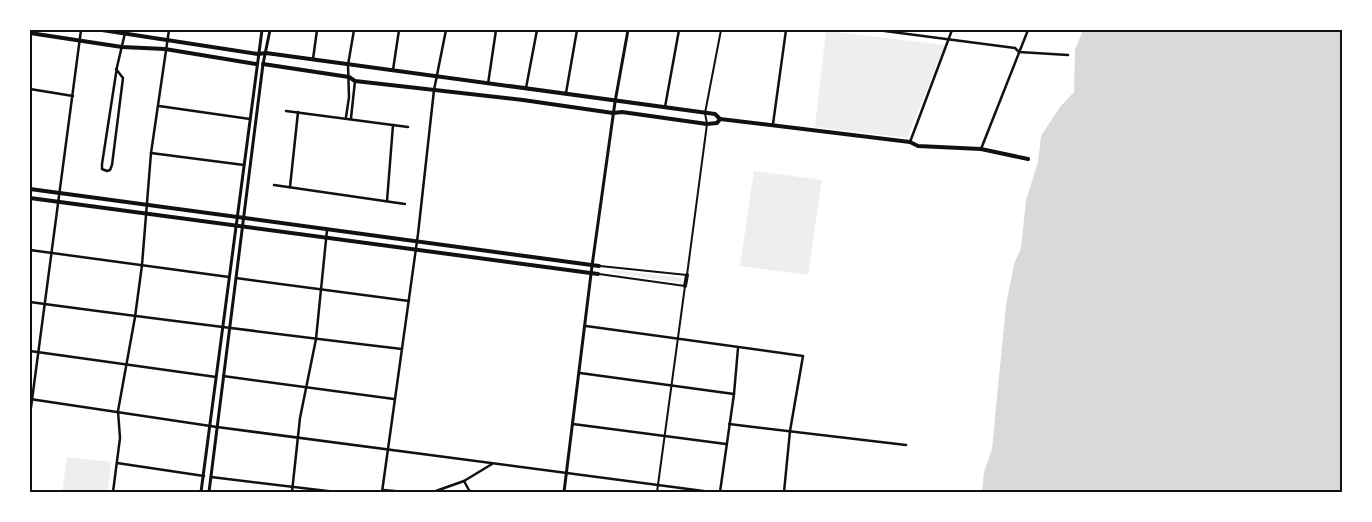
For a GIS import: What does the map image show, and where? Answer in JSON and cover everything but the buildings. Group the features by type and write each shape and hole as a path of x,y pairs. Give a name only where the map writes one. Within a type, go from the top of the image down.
{"main road":[{"path":"102,30 258,54 266,53 615,102 716,114 720,119 910,142 918,146 981,149 1028,160"},
{"path":"30,33 122,47 165,49 256,64"},
{"path":"263,64 349,77 355,80 613,113 622,112 707,124 717,123 720,119"},
{"path":"523,100 526,88"},
{"path":"30,189 599,266"},
{"path":"30,198 591,275 598,274"},
{"path":"500,262 501,254"},
{"path":"685,286 687,275"}],"street":[{"path":"30,415 81,30"},
{"path":"113,492 120,438 118,411 125,363 135,317 142,265 151,153 168,30"},
{"path":"201,492 262,30"},
{"path":"209,492 263,64 270,30"},
{"path":"313,61 316,30"},
{"path":"346,118 348,65 354,30"},
{"path":"393,71 399,30"},
{"path":"406,492 382,491 416,250 434,90 438,78 446,30"},
{"path":"488,84 496,30"},
{"path":"526,88 537,30"},
{"path":"566,94 577,30"},
{"path":"564,492 613,113 628,30"},
{"path":"665,107 679,30"},
{"path":"599,266 687,275 707,124 705,113 721,30"},
{"path":"773,124 786,30"},
{"path":"877,30 906,32 948,40 1015,48 1019,52 1068,55"},
{"path":"910,142 952,30"},
{"path":"981,149 1028,30"},
{"path":"116,69 123,78 112,165 110,170 107,171 101,168 116,69 125,33"},
{"path":"256,64 263,64"},
{"path":"352,118 355,80"},
{"path":"30,90 72,96"},
{"path":"159,106 250,119"},
{"path":"286,111 352,118 408,127"},
{"path":"290,187 298,112"},
{"path":"387,201 394,125"},
{"path":"151,153 244,165"},
{"path":"274,185 405,204"},
{"path":"292,492 298,437 316,338 327,230"},
{"path":"30,250 230,277"},
{"path":"598,274 685,286 657,492"},
{"path":"236,278 409,301"},
{"path":"30,302 135,317 223,326 402,349"},
{"path":"586,326 678,337 738,348 803,356 790,431 784,492"},
{"path":"720,492 734,394 738,348"},
{"path":"30,351 216,377"},
{"path":"580,373 734,394"},
{"path":"224,376 394,399"},
{"path":"31,399 217,427 711,492"},
{"path":"574,424 726,444"},
{"path":"729,424 906,445"},
{"path":"117,463 204,476"},
{"path":"433,492 464,481 493,463"},
{"path":"211,477 336,492"},
{"path":"464,481 470,492"}],"shaded area":[{"path":"1083,30 1342,30 1342,492 982,492 984,472 992,449 1006,305 1014,264 1021,248 1026,200 1038,162 1041,136 1060,107 1074,92 1075,50"},
{"path":"826,31 945,45 907,138 815,127"},
{"path":"754,171 822,180 808,275 740,266"},
{"path":"613,270 682,278 682,283 610,272"},
{"path":"67,457 111,462 108,492 62,492"}]}
